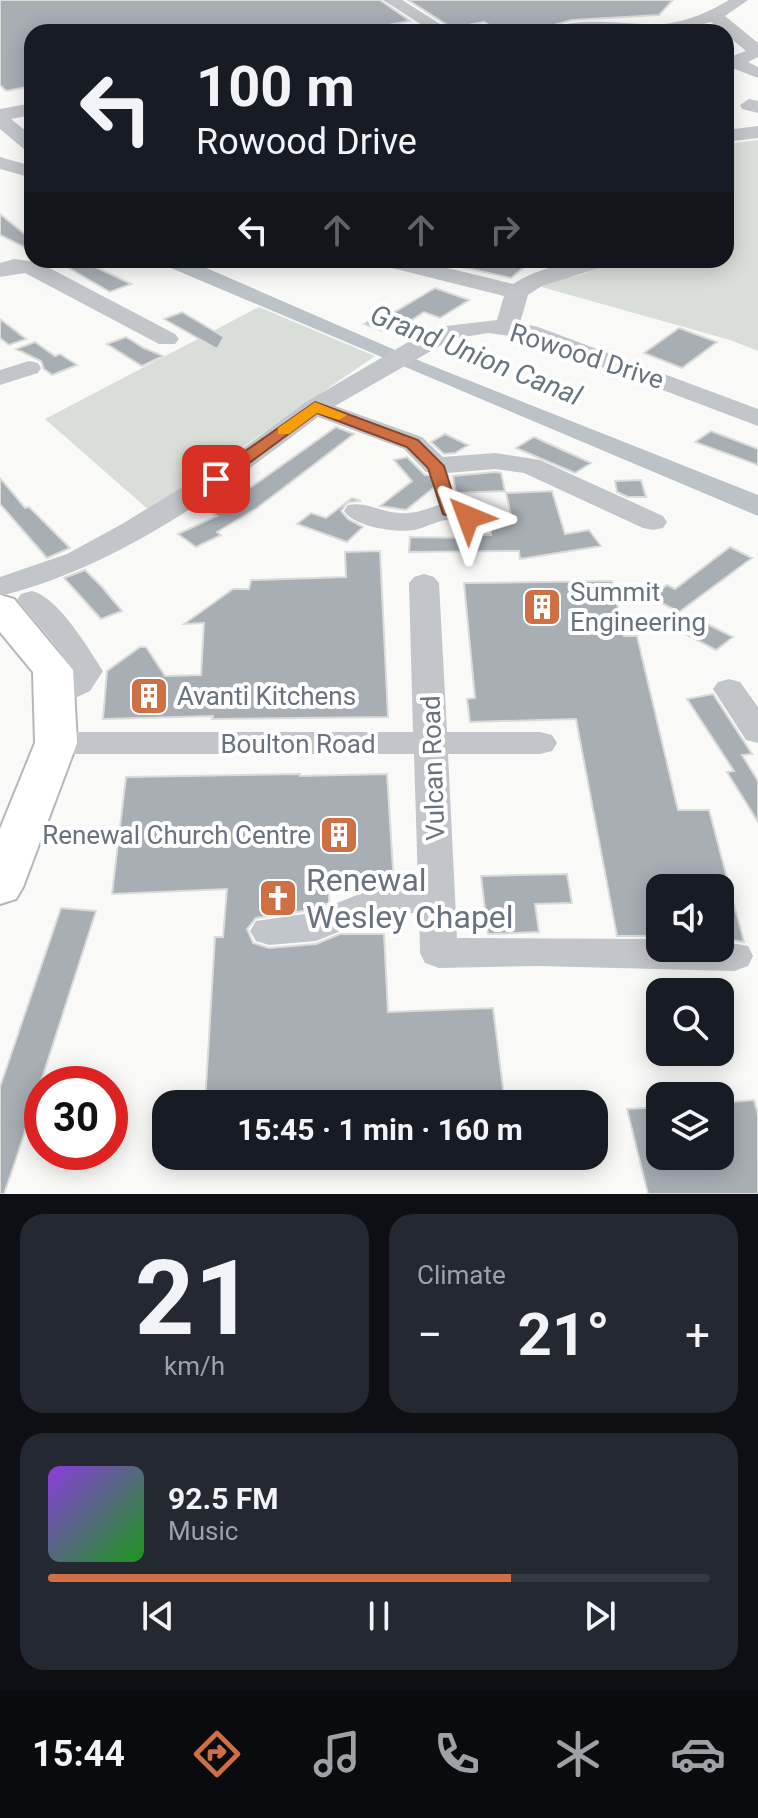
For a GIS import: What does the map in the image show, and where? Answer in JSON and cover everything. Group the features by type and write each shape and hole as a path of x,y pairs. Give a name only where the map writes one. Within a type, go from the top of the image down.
{"main road":[{"path":"0,887 81,675 53,670 16,604"}],"street":[{"path":"391,0 432,24"},
{"path":"712,24 740,10"},
{"path":"734,46 756,63 734,85"},
{"path":"0,117 24,111"},
{"path":"0,117 24,139"},
{"path":"734,135 758,132"},
{"path":"0,163 24,170"},
{"path":"0,270 24,265"},
{"path":"30,268 167,339"},
{"path":"420,268 517,292"},
{"path":"507,327 517,292 534,281 571,268"},
{"path":"0,289 44,274"},
{"name":"Rowood Drive","path":"0,587 77,560 132,530 240,464 315,407 446,333 488,326 530,332 758,418"},
{"path":"315,407 413,443 436,466 437,515"},
{"path":"436,466 511,461 581,489 636,522"},
{"path":"358,511 393,524 437,515 476,520"},
{"name":"Vulcan Road","path":"424,583 439,953 646,954"},
{"name":"Boulton Road","path":"56,743 540,743"},
{"path":"269,931 316,927 362,907 437,896"}],"shaded area":[{"path":"758,140 758,351 730,340 538,286 595,268 734,268 734,143"},
{"path":"171,268 206,268 425,363 758,495 758,516"},
{"path":"259,307 375,356 150,511 45,419"}],"building":[{"path":"0,0 380,0 410,21 394,24 24,24 24,88 6,91 0,85"},
{"path":"408,0 673,0 659,15 572,20 558,24 446,24"},
{"path":"0,214 24,234 24,247 0,235"},
{"path":"69,268 98,268 131,284 110,292"},
{"path":"466,268 523,268 511,278"},
{"path":"435,288 469,300 440,318 424,312 410,321 404,318 382,331 364,324 385,311 391,314"},
{"path":"182,312 224,337 217,349 164,319"},
{"path":"0,319 26,339 9,345 0,338"},
{"path":"679,328 717,342 682,368 644,353"},
{"path":"126,337 163,356 142,366 107,344"},
{"path":"35,342 55,356 60,354 77,365 52,375 44,369 41,361 16,349"},
{"path":"336,427 354,434 257,508 217,532 221,535 196,547 178,534 217,516 213,514"},
{"path":"711,431 758,449 758,465 695,442"},
{"path":"445,434 468,445 455,453 444,454 431,442"},
{"path":"534,437 591,463 575,473 516,448"},
{"path":"407,457 425,475 448,476 406,510 380,506 412,481 394,460"},
{"path":"501,473 505,491 456,493 453,476"},
{"path":"0,478 25,508 29,507 70,548 47,558 0,504"},
{"path":"641,480 646,497 628,497 617,492 615,481"},
{"path":"552,491 565,534 589,530 601,546 520,559 519,551 409,552 410,537 469,538 469,535 491,535 491,524 513,523 506,493"},
{"path":"352,498 361,501 348,502 341,511 363,527 347,542 297,524 311,513 326,518"},
{"path":"730,547 752,558 679,612 650,597 667,585 675,589"},
{"path":"380,551 388,717 103,719 107,671 140,647 146,647 165,676 201,675 204,623 184,624 233,589 249,589 251,580 346,577 345,552"},
{"path":"85,570 122,611 101,619 64,578"},
{"path":"612,581 624,636 637,636 678,810 709,810 726,874 646,874 646,936 617,936 576,719 470,722 467,699 475,698 464,583"},
{"path":"693,617 733,637 716,650 676,629"},
{"path":"713,694 752,754 742,755 758,781 758,822 727,772 734,771 687,699"},
{"path":"387,774 394,885 329,888 329,903 311,910 256,918 247,929 253,943 269,948 316,944 340,934 384,934 388,1012 493,1008 503,1090 206,1090 215,937 223,937 227,889 112,894 126,777"},
{"path":"567,874 572,903 535,904 539,932 488,934 481,876"},
{"path":"734,904 744,942 734,940"},
{"path":"61,908 96,911 46,1066 24,1066 24,1134 4,1194 0,1194 0,1087"},
{"path":"754,1100 758,1114 758,1194 648,1194 627,1109 646,1108 646,1170 734,1170 734,1102"}],"slow traffic":[{"path":"283,431 315,407 339,415"}],"place":[{"name":"Summit Engineering","path":"542,607"},
{"name":"Avanti Kitchens","path":"149,696"},
{"name":"Renewal Church Centre","path":"339,835"},
{"name":"Renewal Wesley Chapel","path":"278,898"}],"route":[{"path":"216,479 315,407 413,443 436,466 449,510 468,517"}],"water label":[{"name":"Grand Union Canal","path":"476,355"}]}
